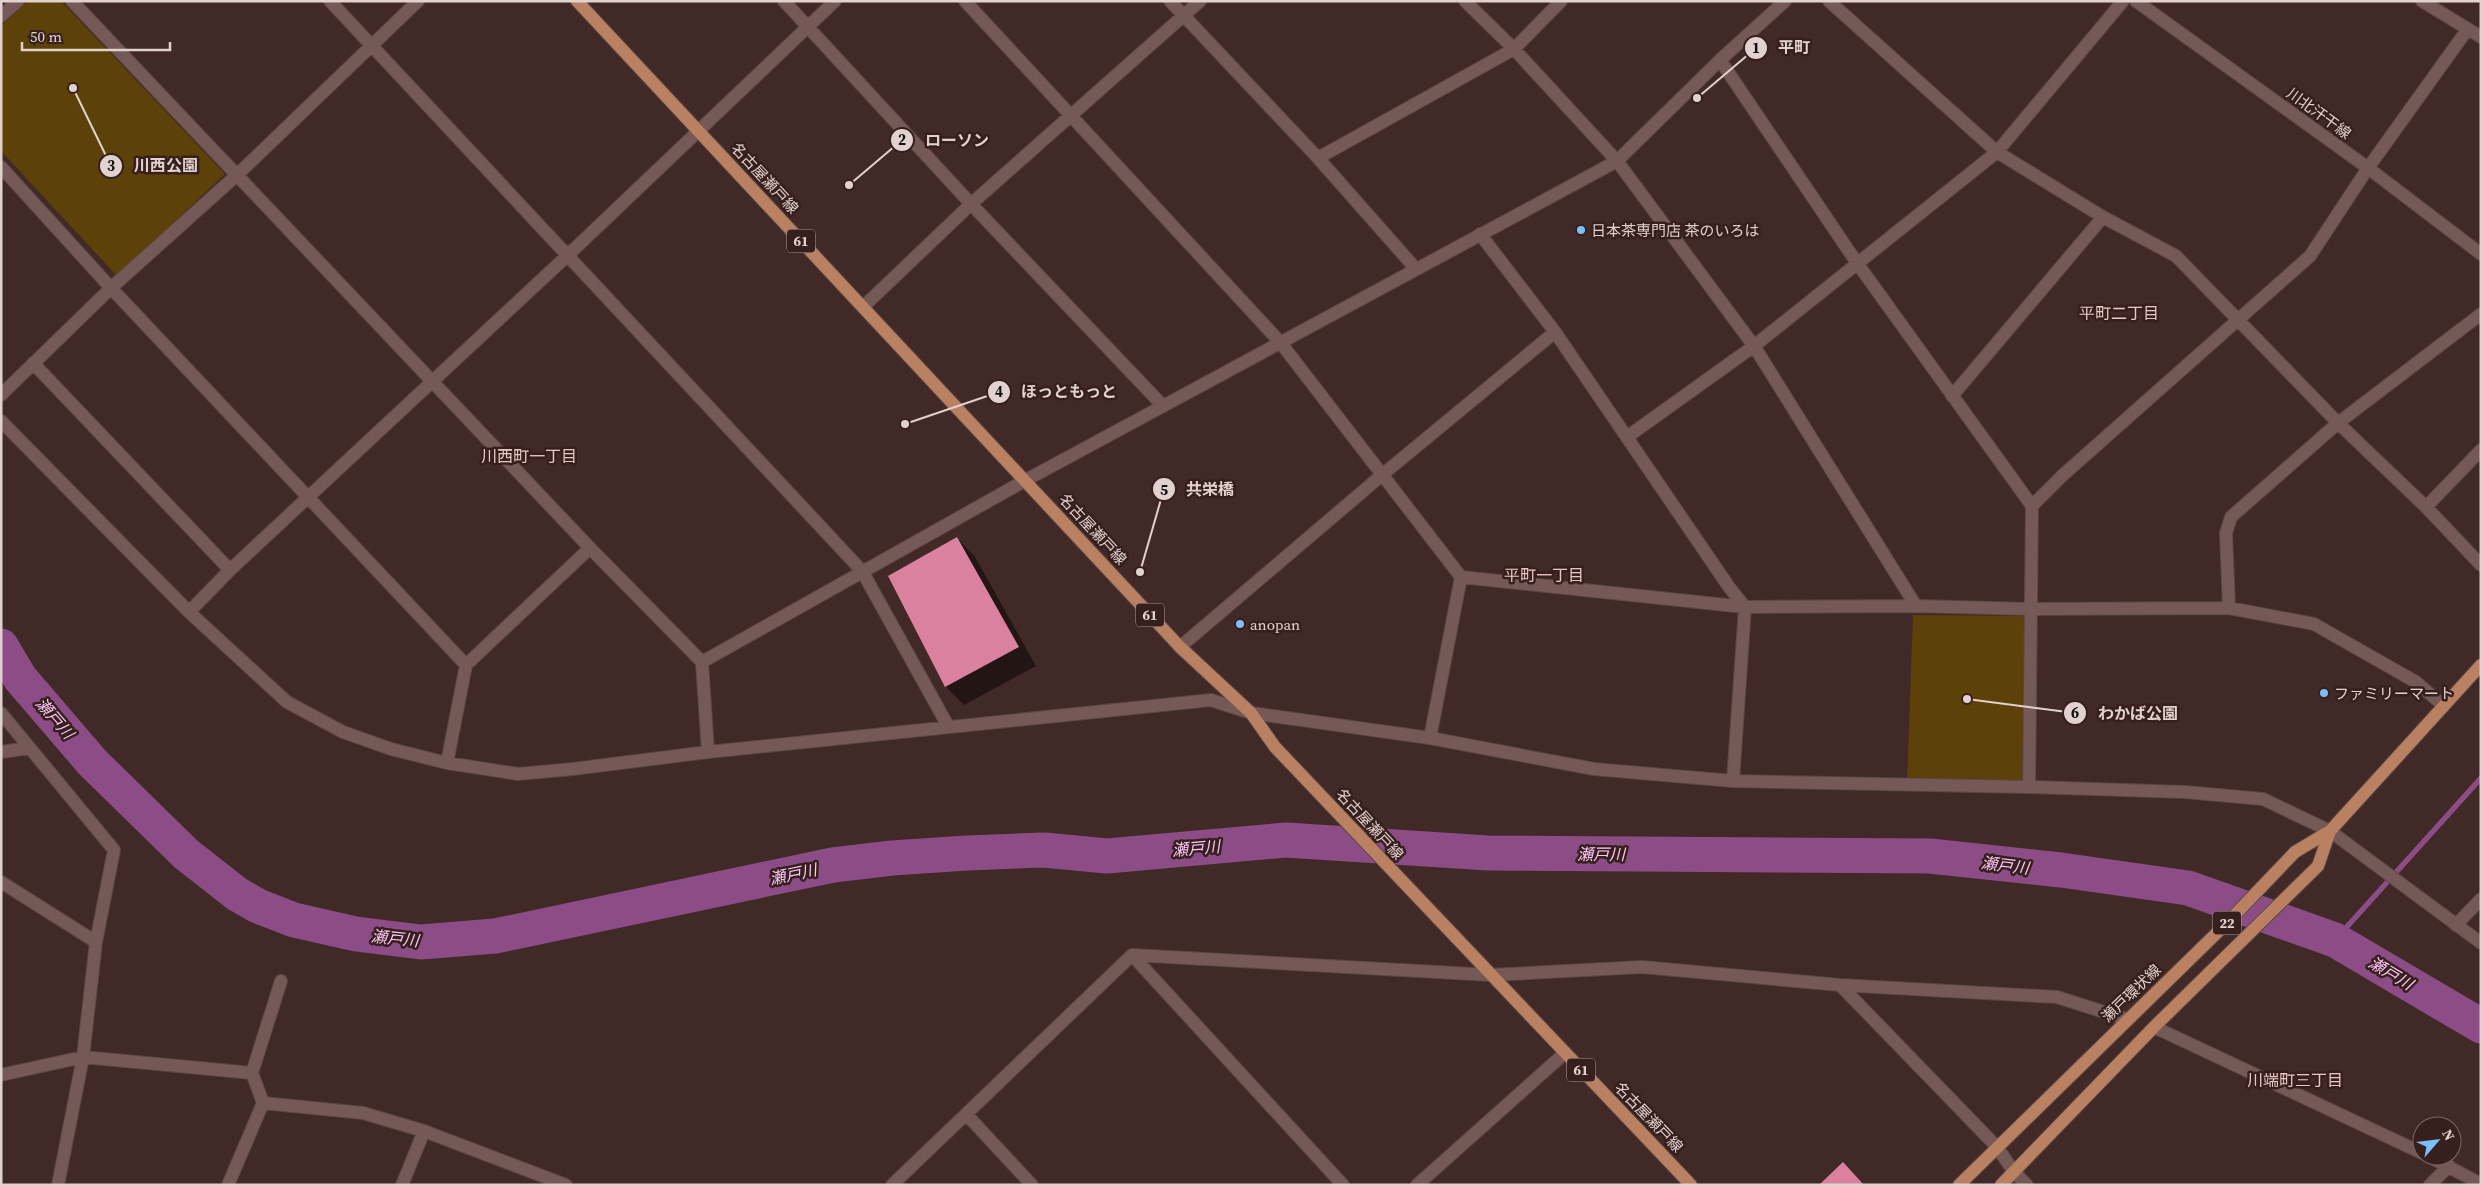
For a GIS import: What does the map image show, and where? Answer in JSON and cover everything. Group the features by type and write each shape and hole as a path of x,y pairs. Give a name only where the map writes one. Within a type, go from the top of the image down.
{"main road":[{"name":"名古屋瀬戸線","path":"577,1 1180,647 1251,713 1275,747 1691,1185"},
{"name":"瀬戸環状線","path":"1958,1185 2126,1019 2229,921 2295,852 2330,831 2481,665"},
{"name":"瀬戸環状線","path":"2001,1185 2154,1027 2318,866 2330,831"}],"street":[{"path":"1,16 18,1"},
{"path":"72,1 238,174 590,548 702,662 708,752"},
{"path":"330,1 862,571 948,726"},
{"path":"1,395 111,288 238,174 418,1"},
{"path":"784,1 971,204 1163,406"},
{"path":"189,612 230,570 568,255 835,1"},
{"path":"964,1 1280,342 1461,577 1745,607 1916,606 2030,610 2229,608 2314,624 2416,682 2444,706"},
{"path":"1170,1 1318,158 1416,269"},
{"path":"863,307 971,204 1200,1"},
{"path":"1465,1 1514,49 1617,161 1754,346 1916,606"},
{"path":"1318,158 1514,49 1561,1"},
{"path":"702,662 1026,480 1617,161 1720,60 1786,1"},
{"path":"1829,1 1997,152 2103,217 2176,256 2338,424 2426,507 2481,565"},
{"path":"1627,437 1754,346 1997,152 2123,1"},
{"name":"川北汗干線","path":"2136,1 2368,168 2481,254"},
{"path":"2422,1 2481,37"},
{"path":"2032,506 2063,475 2239,321 2310,256 2368,168 2467,30"},
{"path":"1720,60 1858,263 2032,506 2029,787"},
{"path":"1,167 111,288 309,496 466,665"},
{"path":"1952,396 2103,217"},
{"path":"1480,234 1555,332 1729,587 1745,607 1733,781"},
{"path":"2229,608 2226,533 2232,517 2338,424 2481,314"},
{"path":"1180,647 1382,475 1555,332"},
{"path":"33,363 230,570"},
{"path":"1,421 189,612 287,702 343,732 391,749 447,763 518,774 948,726 1211,700 1251,713 1430,738 1594,769 1733,781 2185,792 2263,799 2330,831 2481,943"},
{"path":"2426,507 2481,450"},
{"path":"447,763 466,665 590,548"},
{"path":"1430,738 1461,577"},
{"path":"1,713 114,850 96,942 83,1057 58,1185"},
{"path":"1,752 30,748"},
{"path":"1,882 96,942"},
{"path":"2456,925 2481,898"},
{"path":"892,1185 1132,955 1491,975 1642,967 1840,985 2057,997 2126,1019"},
{"path":"1132,955 1343,1185"},
{"path":"228,1185 263,1103 252,1073 281,981"},
{"path":"1840,985 1997,1147 2014,1172 2026,1185"},
{"path":"2154,1027 2412,1148"},
{"path":"1417,1185 1565,1053"},
{"path":"1,1076 83,1057 252,1073"},
{"path":"263,1103 363,1113 424,1131 565,1184"},
{"path":"966,1114 1032,1185"},
{"path":"402,1185 424,1131"},
{"path":"2430,1185 2449,1166 2481,1184"}],"shaded area":[{"path":"28,1 61,1 225,174 117,276 1,151 1,26"},
{"path":"1913,615 2025,616 2022,782 1907,783"}],"building":[{"path":"957,537 1019,647 945,687 888,576"},
{"path":"1843,1162 1864,1185 1819,1185"}],"waterway":[{"name":"瀬戸川","path":"1,646 20,678 92,762 186,854 237,894 258,906 294,920 356,934 421,942 495,936 833,865 892,858 967,853 1044,850 1107,856 1286,840 1488,853 1930,856 2061,870 2188,888 2335,940 2481,1026"},
{"path":"2335,940 2481,778"}],"place":[{"name":"川西公園","path":"73,88"},
{"name":"平町","path":"1697,98"},
{"name":"ローソン","path":"849,185"},
{"name":"日本茶専門店 茶のいろは","path":"1581,230"},
{"name":"ほっともっと","path":"905,424"},
{"name":"共栄橋","path":"1140,572"},
{"name":"anopan","path":"1240,624"},
{"name":"ファミリーマート","path":"2324,693"},
{"name":"わかば公園","path":"1967,699"}],"district":[{"name":"平町二丁目","path":"2119,313"},
{"name":"川西町一丁目","path":"529,456"},
{"name":"平町一丁目","path":"1544,575"},
{"name":"川端町三丁目","path":"2295,1080"}]}
